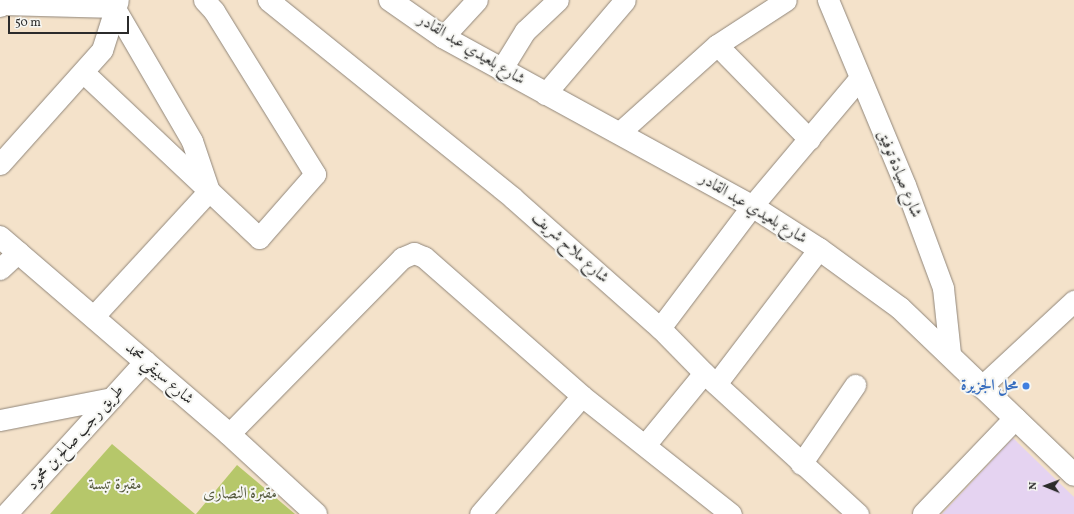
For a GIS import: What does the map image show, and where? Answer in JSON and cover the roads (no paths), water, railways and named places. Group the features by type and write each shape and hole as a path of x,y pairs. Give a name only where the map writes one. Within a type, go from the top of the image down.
{"main road":[{"name":"شارع بلعيدي عبد القادر","path":"390,0 443,37 545,94 620,132 752,206 819,249 900,308 950,354 981,387 1074,475"},
{"name":"شارع سبيقي محمد","path":"0,237 229,434 316,514"},
{"path":"924,514 1015,419"}],"street":[{"path":"83,72 259,238 315,174 218,18 204,0"},
{"name":"شارع ملاح شريف","path":"268,0 513,198 660,328 710,378 801,464 858,514"},
{"path":"443,37 477,0"},
{"path":"501,70 525,31 558,0"},
{"path":"545,94 625,0"},
{"path":"620,132 717,45 786,0"},
{"name":"شارع صيادة توفيق","path":"828,0 859,79 905,185 943,288 950,354"},
{"path":"114,2 192,141 209,190"},
{"path":"1,4 114,2"},
{"path":"0,164 102,50 114,2"},
{"path":"717,45 809,138"},
{"path":"660,328 752,206 859,79"},
{"path":"93,317 209,190"},
{"path":"645,445 710,378 819,249"},
{"path":"0,269 18,252"},
{"path":"229,434 402,258 410,254 424,257 582,396 731,514"},
{"path":"981,387 1074,300"},
{"name":"طريق رجب صالح بن محمود","path":"6,514 145,361"},
{"path":"801,464 855,385"},
{"path":"480,514 582,396"},
{"path":"0,420 112,398"}],"place":[{"name":"محل الجزيرة","path":"1026,386"}],"park label":[{"name":"مقبرة تبسة","path":"115,485"},
{"name":"مقبرة النصارى","path":"240,494"}]}
